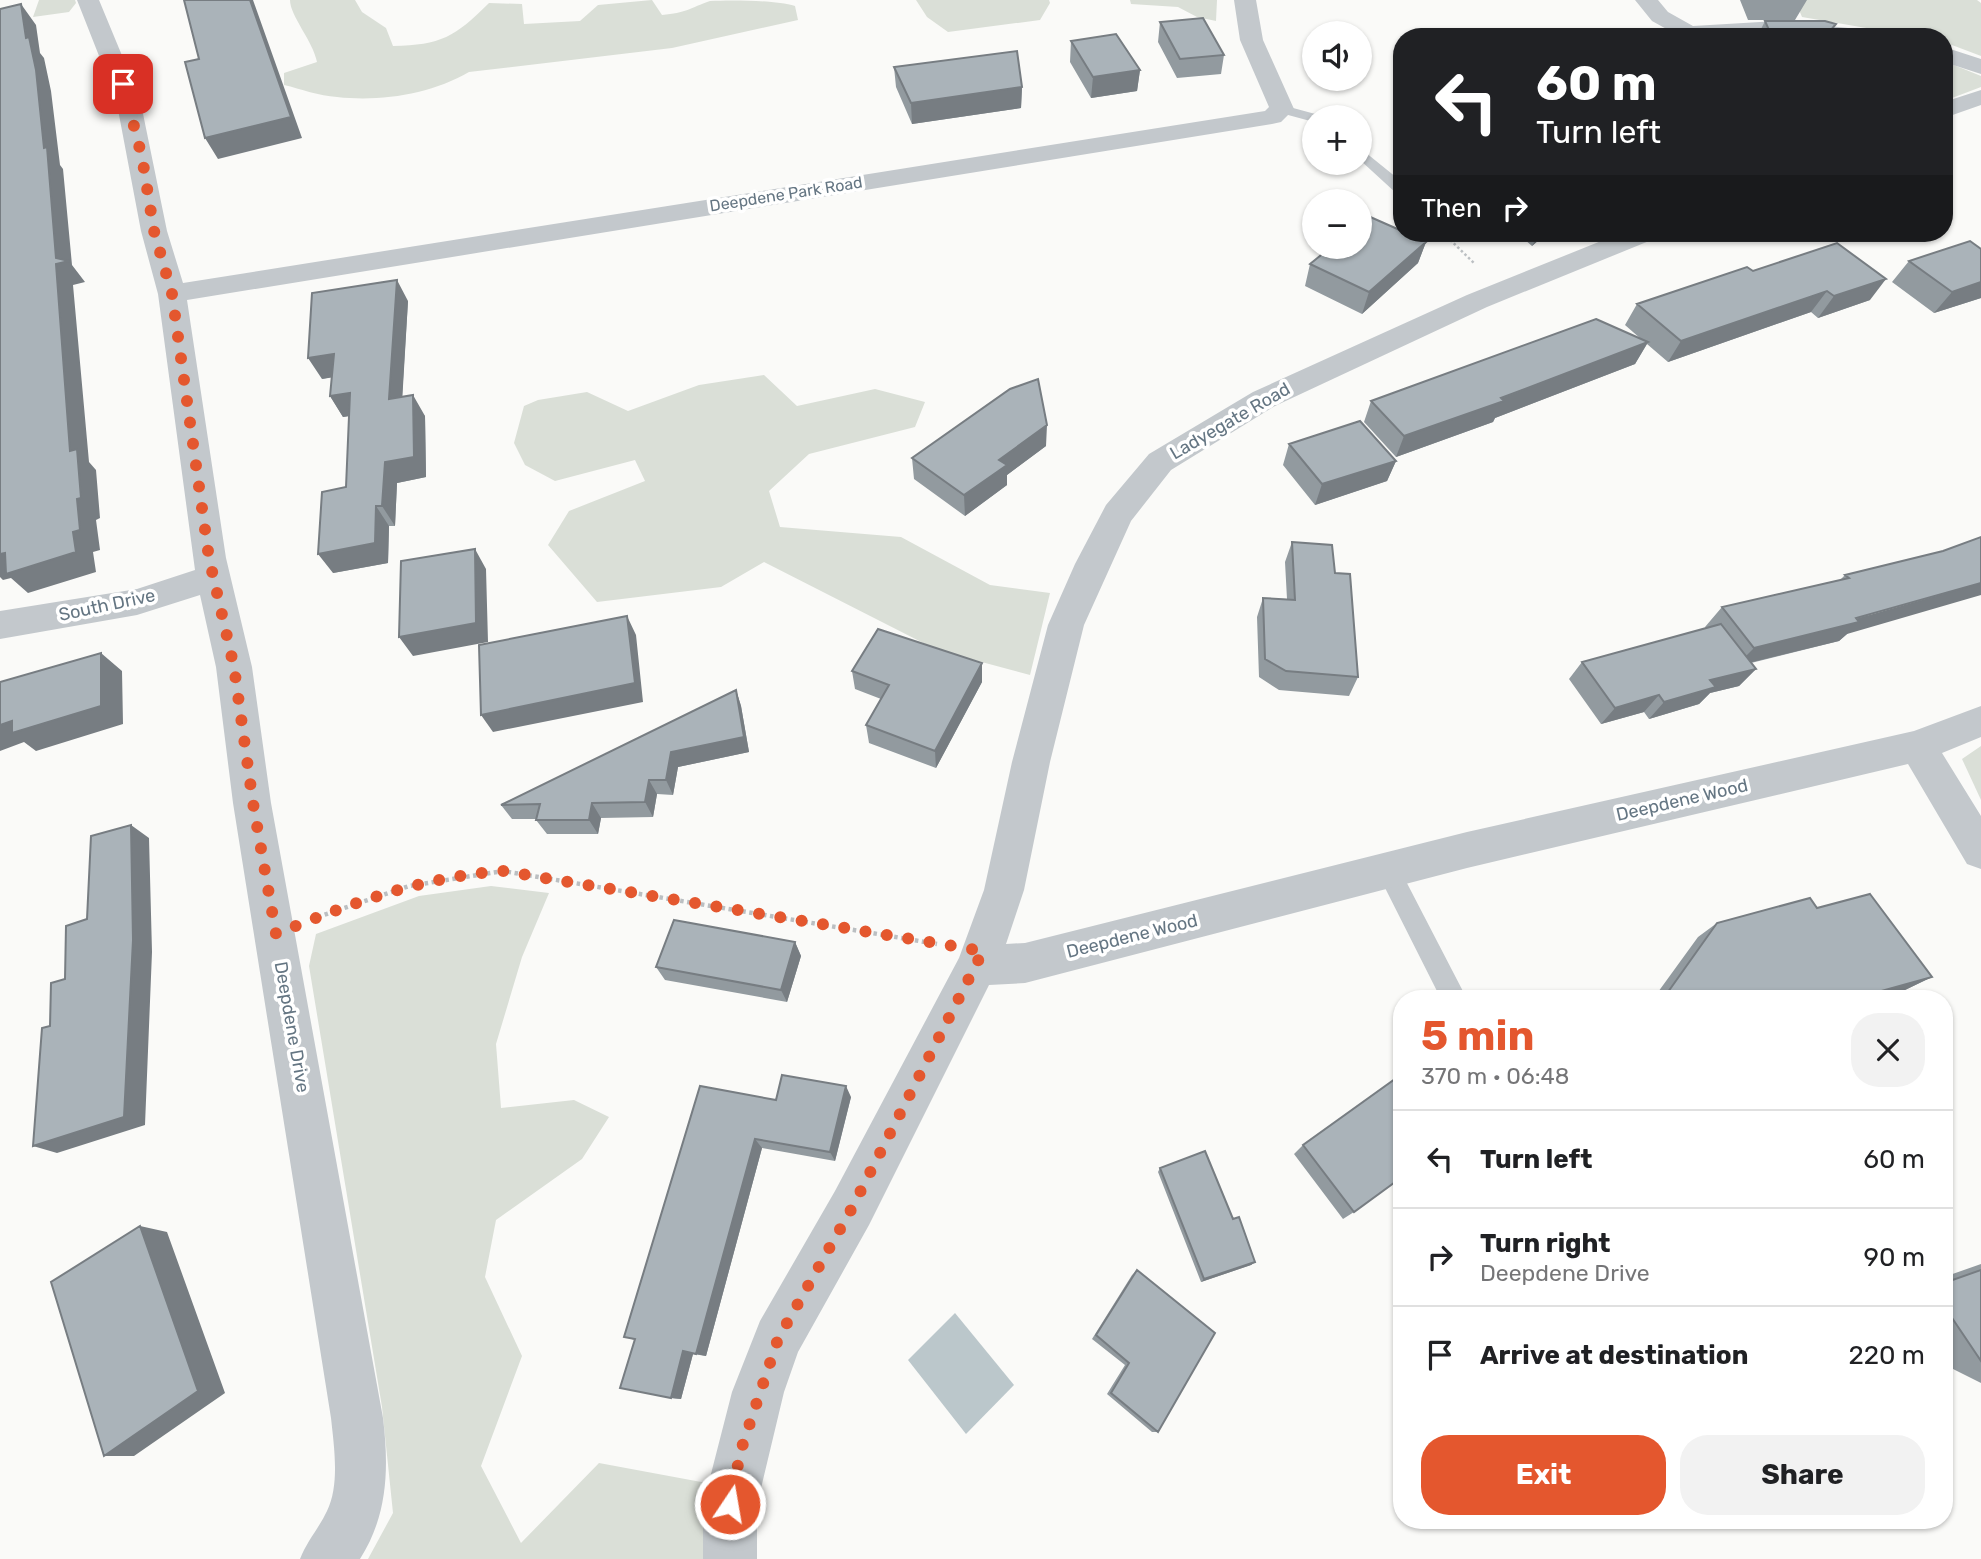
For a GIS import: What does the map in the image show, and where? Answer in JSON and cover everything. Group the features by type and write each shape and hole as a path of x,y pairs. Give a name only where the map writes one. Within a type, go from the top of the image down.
{"street":[{"name":"Deepdene Drive","path":"88,0 128,99 154,231 172,294 213,577 234,667 253,803 357,1414 356,1507 341,1539 327,1559"},
{"path":"1245,0 1243,12 1250,38 1274,83 1282,109"},
{"path":"1646,0 1656,14 1677,28"},
{"path":"1953,57 1981,68"},
{"path":"1953,108 1981,97"},
{"name":"Deepdene Park Road","path":"172,294 1272,117 1282,109"},
{"name":"Ladyegate Road","path":"980,959 1004,890 1031,762 1066,625 1092,564 1118,514 1160,462 1230,418 1306,379 1477,301 1622,242"},
{"name":"South Drive","path":"0,625 136,602 213,577"},
{"name":"Deepdene Wood","path":"980,959 1025,963 1388,870 1917,746 1981,721"},
{"path":"1917,746 1981,851"},
{"path":"730,1559 730,1504 741,1450 778,1339 858,1196 980,959"}],"lane":[{"path":"1282,109 1302,115"},
{"path":"1372,163 1393,183"},
{"path":"1388,870 1449,990"}],"path":[{"path":"276,934 365,898 457,874 503,871 980,959"}],"shaded area":[{"path":"39,0 75,0 76,3 69,12 33,17"},
{"path":"290,0 355,0 362,12 386,28 393,46 423,44 446,37 466,24 489,3 522,4 524,24 580,21 598,5 652,0 662,15 682,12 710,1 776,3 795,6 798,20 672,48 469,72 439,86 405,95 354,98 324,95 284,85 284,73 317,62"},
{"path":"916,0 1049,0 1050,3 1040,20 948,32 927,17"},
{"path":"1130,0 1217,0 1216,21 1197,17 1178,7 1131,4"},
{"path":"1795,0 1977,0 1981,3 1981,56 1953,45 1953,28 1866,28 1802,17"},
{"path":"1953,65 1981,76 1981,87 1953,98"},
{"path":"764,375 797,406 875,389 925,402 915,427 809,454 769,491 780,527 901,537 990,585 1050,593 1030,675 937,650 764,562 721,587 597,602 548,545 569,511 645,481 635,460 555,481 525,465 514,443 524,406 538,400 587,392 628,411 699,385"},
{"path":"1981,746 1981,800 1962,759"},
{"path":"491,886 549,893 522,957 496,1044 501,1108 574,1100 609,1117 582,1159 496,1220 485,1277 522,1356 481,1466 521,1543 599,1463 712,1484 710,1559 368,1559 393,1513 382,1407 309,966 316,934 419,896"},
{"path":"955,1313 1014,1385 966,1434 908,1360"}],"building":[{"path":"184,0 250,0 291,117 205,138 185,62 199,59"},
{"path":"21,4 26,38 29,37 36,70 44,148 47,147 56,258 69,261 56,264 70,451 77,449 81,498 77,499 80,530 73,532 76,552 6,574 5,553 0,554 0,9"},
{"path":"1203,18 1224,55 1180,59 1160,22"},
{"path":"1765,21 1825,21 1836,24 1833,28 1768,28"},
{"path":"1116,34 1140,70 1093,77 1071,41"},
{"path":"1017,51 1022,87 911,103 894,67"},
{"path":"1372,218 1393,227 1393,242 1426,242 1369,292 1310,264 1316,259 1372,259"},
{"path":"1970,241 1981,249 1981,282 1952,292 1909,261"},
{"path":"1837,243 1886,279 1834,296 1827,291 1681,341 1637,304 1747,267 1753,271"},
{"path":"397,280 389,399 413,395 414,457 385,462 382,506 376,506 375,543 318,554 322,492 346,487 350,393 330,396 334,354 308,358 312,293"},
{"path":"1596,319 1648,342 1501,398 1504,401 1404,436 1371,401"},
{"path":"1038,379 1047,425 999,460 1007,465 964,495 912,458 1010,389"},
{"path":"1360,421 1396,461 1322,484 1289,444"},
{"path":"1981,537 1981,583 1856,618 1859,622 1754,648 1722,607 1849,578 1845,575 1943,551"},
{"path":"1292,542 1332,545 1335,573 1350,574 1358,677 1286,671 1265,659 1263,598 1295,600"},
{"path":"475,549 476,623 399,637 401,561"},
{"path":"627,616 635,683 481,715 479,645"},
{"path":"1721,624 1756,669 1710,680 1716,687 1664,702 1659,695 1615,708 1582,662"},
{"path":"878,629 982,663 935,751 866,725 889,685 852,671"},
{"path":"101,653 101,706 12,733 12,721 0,725 0,682"},
{"path":"736,690 744,737 671,752 666,780 649,780 645,802 592,803 589,820 536,820 540,804 501,805"},
{"path":"131,825 133,940 124,1117 33,1146 42,1028 50,1026 51,983 65,979 66,926 87,919 91,836"},
{"path":"1870,894 1932,977 1885,990 1669,990 1717,923 1810,898 1817,908"},
{"path":"674,920 795,942 781,990 656,967"},
{"path":"782,1075 846,1086 830,1152 755,1139 696,1354 683,1351 671,1398 620,1388 635,1339 624,1337 700,1086 776,1100"},
{"path":"1393,1080 1393,1184 1354,1212 1303,1145"},
{"path":"1205,1151 1233,1219 1239,1217 1255,1262 1204,1279 1160,1168"},
{"path":"140,1226 198,1391 104,1456 51,1282"},
{"path":"1137,1270 1215,1333 1158,1432 1111,1393 1129,1363 1096,1335"},
{"path":"1981,1270 1981,1361 1953,1319 1953,1280"}],"route":[{"path":"123,84 142,157 154,231 172,294 209,558 234,667 253,803 276,934 365,898 457,874 503,871 983,951 852,1208 778,1339 758,1392 741,1450 730,1504"}]}
